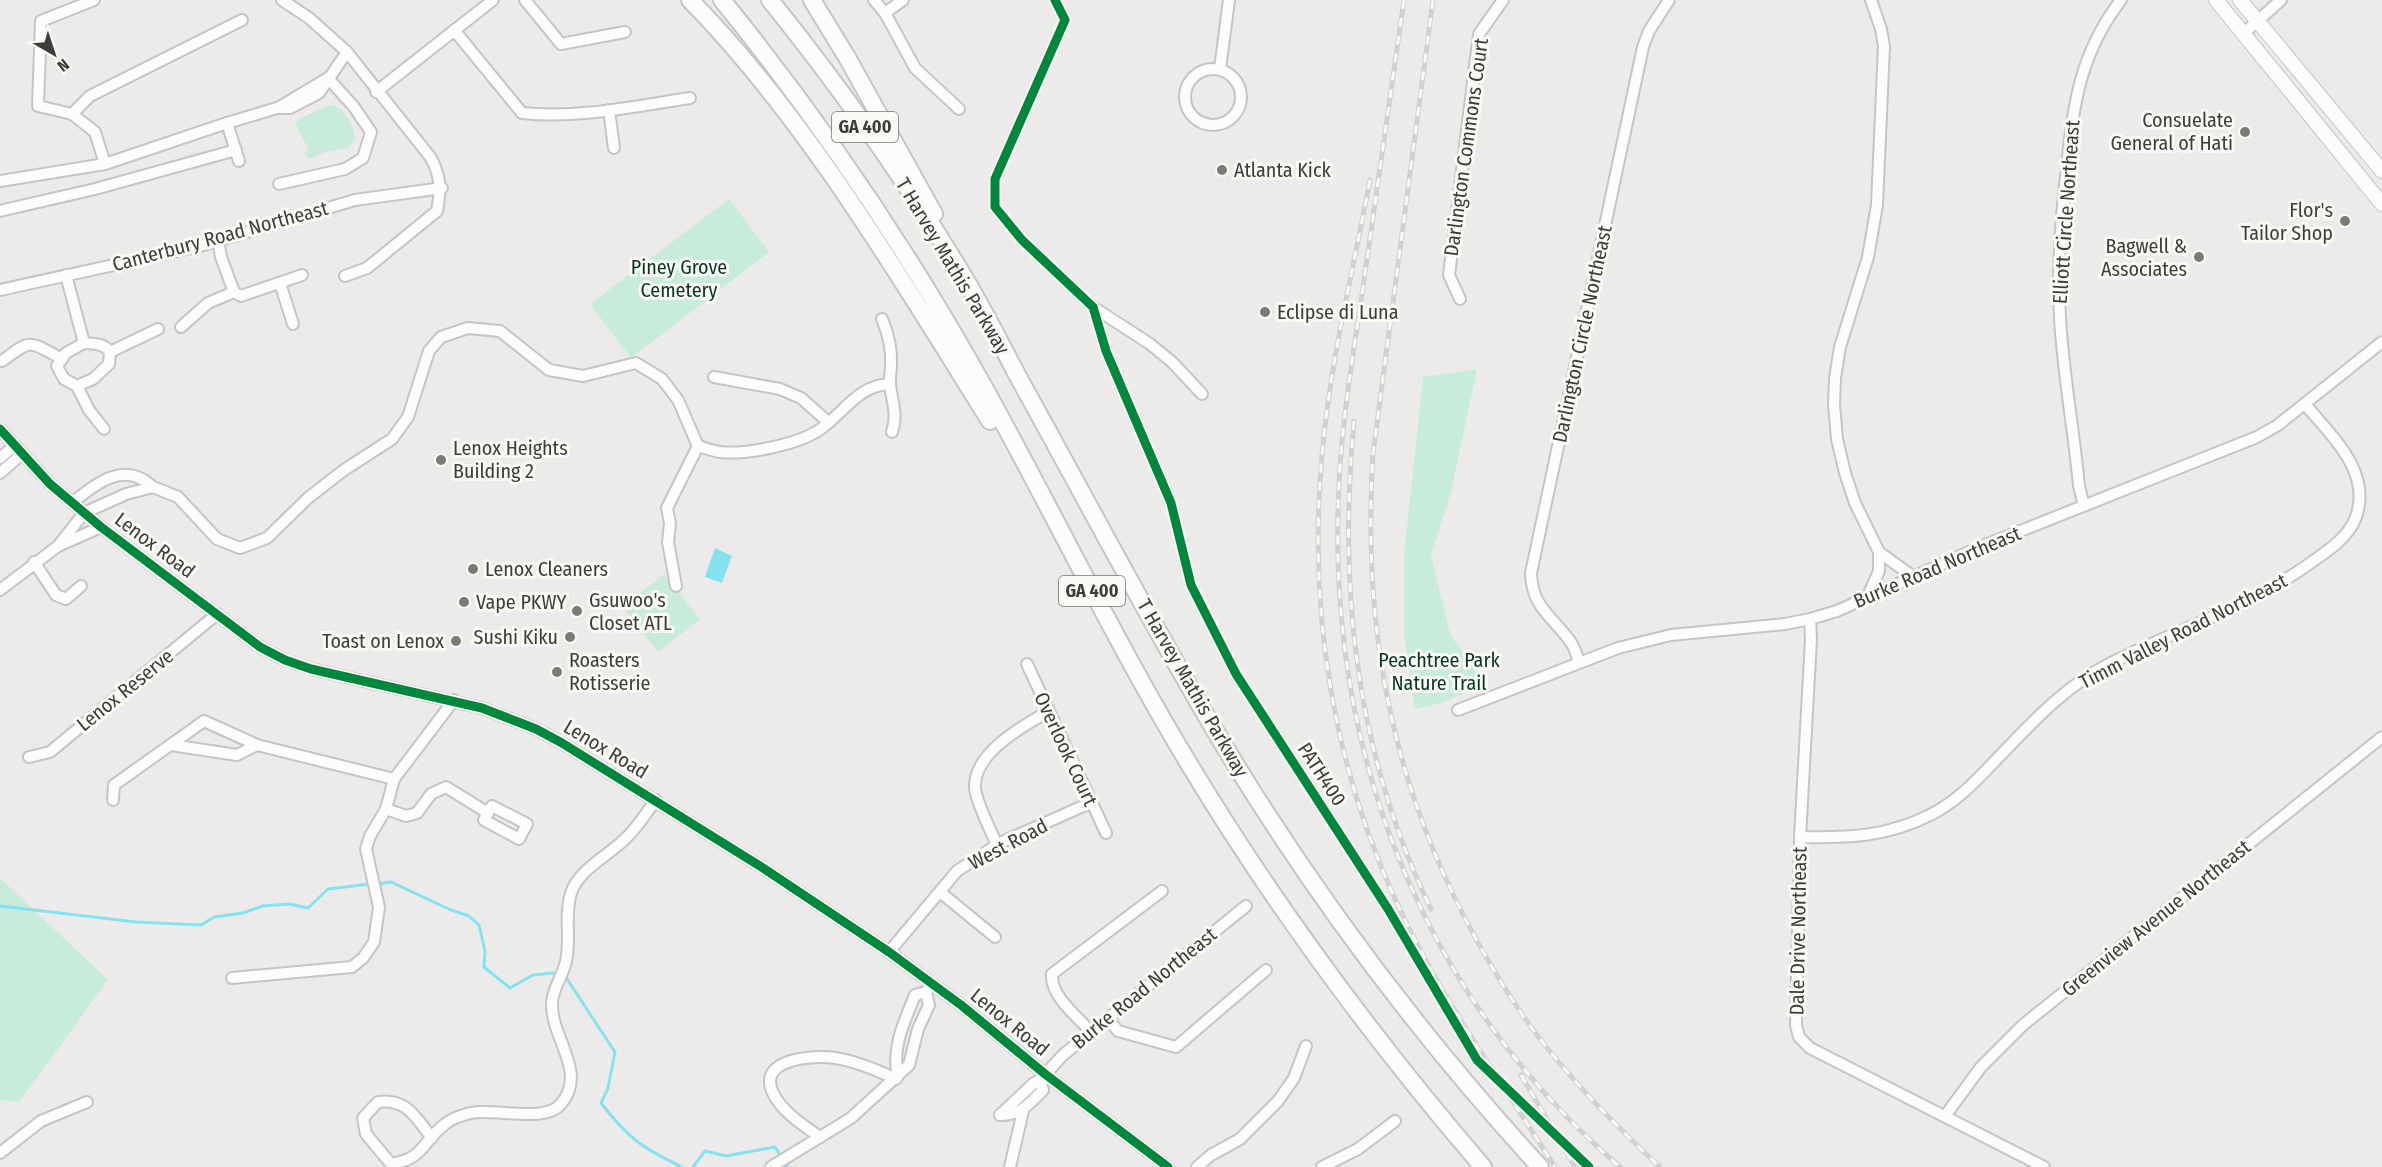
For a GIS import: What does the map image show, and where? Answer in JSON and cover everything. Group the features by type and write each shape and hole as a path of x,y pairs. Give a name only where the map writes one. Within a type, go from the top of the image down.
{"highway":[{"path":"690,0 749,66 830,174 923,313 1060,532"},
{"name":"T Harvey Mathis Parkway","path":"722,0 825,135 903,251 986,391 1060,532 1186,760 1251,861 1356,1010 1483,1167"},
{"name":"T Harvey Mathis Parkway","path":"770,0 868,130 954,259 1186,680 1265,810 1317,889 1394,995 1460,1077 1540,1167"},
{"path":"812,0 929,202 954,259"}],"main road":[{"path":"2216,0 2382,204"},
{"path":"2240,0 2382,171"}],"street":[{"path":"94,0 41,21 38,106 72,114 95,132 105,164"},
{"path":"376,92 493,0"},
{"path":"525,0 561,44 625,32"},
{"path":"874,0 885,14 915,68 959,109"},
{"path":"885,14 903,0"},
{"path":"1220,69 1229,0"},
{"name":"Darlington Commons Court","path":"1460,299 1449,275 1479,34 1503,0"},
{"name":"Darlington Circle Northeast","path":"1579,662 1572,645 1536,601 1531,588 1531,573 1643,47 1649,31 1669,0"},
{"name":"Elliott Circle Northeast","path":"2084,506 2079,486 2060,319 2059,266 2064,194 2072,116 2081,75 2099,32 2121,0"},
{"path":"2243,34 2281,0"},
{"path":"285,1 309,18 347,52 376,92 431,158 442,188 437,211 367,268 345,276"},
{"path":"1868,596 1879,571 1879,552 1855,503 1845,473 1837,439 1834,404 1840,347 1868,257 1877,205 1884,46 1881,29 1870,2"},
{"path":"72,114 90,96 242,20"},
{"path":"454,30 522,112 537,114 609,110 690,98"},
{"path":"0,181 105,164 227,123 277,108 290,108 300,99 319,93 347,52"},
{"path":"1206,69 1220,69 1229,73 1237,81 1241,89 1241,102 1237,113 1226,122 1210,125 1200,122 1190,114 1184,96 1187,86 1196,74 1206,69"},
{"path":"279,184 345,169 363,158 371,132 354,107 328,78"},
{"path":"609,110 614,148"},
{"path":"0,211 237,155 227,123"},
{"name":"Canterbury Road Northeast","path":"0,290 218,240 355,200 442,188"},
{"path":"218,240 221,257 234,292 241,296 302,275"},
{"path":"66,275 84,344"},
{"path":"280,283 293,324"},
{"path":"181,327 208,303 234,292"},
{"path":"1093,307 1150,344 1172,362 1202,394"},
{"path":"882,319 887,330 890,348 890,384 896,422 892,432"},
{"path":"72,503 98,482 122,474 144,478 153,487 178,497 217,539 240,548 267,538 308,498 344,470 392,439 408,417 429,351 441,338 468,328 500,331 549,370 583,376 636,363 662,379 678,400 698,446"},
{"path":"110,352 158,329"},
{"name":"Burke Road Northeast","path":"1458,710 1618,648 1671,635 1810,620 1837,611 1912,576 2258,436 2305,404 2382,342"},
{"path":"2,361 25,344 34,344 62,359"},
{"path":"105,429 89,410 77,386 64,379 57,366 66,353 84,344 100,344 110,352"},
{"path":"77,386 93,379 109,364 110,352"},
{"path":"714,377 780,389 801,398 828,422"},
{"path":"698,446 721,452 745,451 797,441 822,428 844,406 870,388 890,384"},
{"name":"Timm Valley Road Northeast","path":"1800,837 1872,836 1933,814 1969,788 2052,703 2082,679 2110,663 2256,598 2296,574 2333,547 2347,533 2355,518 2360,499 2359,482 2350,460 2305,404"},
{"name":"Lenox Road","path":"0,429 50,484 72,503 260,647 285,660 311,669 454,700 500,714 536,729 656,800 890,952 929,988 1043,1077 1168,1167"},
{"path":"676,586 668,542 670,523 667,508 698,446"},
{"path":"0,458 18,450"},
{"path":"0,473 18,450"},
{"path":"122,474 126,494"},
{"path":"58,546 84,513 126,494 153,487"},
{"path":"0,590 58,546 101,527"},
{"path":"1879,552 1912,576"},
{"path":"34,562 56,595 66,599 81,586"},
{"name":"Lenox Reserve","path":"29,757 50,752 217,614"},
{"name":"Dale Drive Northeast","path":"1810,620 1811,639 1800,837 1796,1025 1799,1037 1810,1048 2044,1167"},
{"name":"Overlook Court","path":"1027,664 1106,833"},
{"path":"232,978 352,967 363,958 374,942 379,907 366,849 370,836 386,809 394,779 454,700"},
{"path":"997,845 975,789 978,771 984,761 1010,733 1049,711"},
{"path":"113,800 114,785 204,721 257,745 394,779"},
{"name":"Greenview Avenue Northeast","path":"1945,1116 1981,1067 2023,1025 2382,736"},
{"path":"171,745 237,755 257,745"},
{"path":"386,809 406,816 417,813 431,794 446,787 488,813"},
{"path":"432,1138 408,1109 399,1102 378,1102 363,1118 366,1134 391,1164 408,1161 432,1138 443,1125 468,1113 531,1114 553,1110 561,1104 570,1087 570,1069 567,1054 554,1023 552,1003 565,967 570,942 568,909 571,892 587,870 626,839 656,800"},
{"name":"West Road","path":"890,952 957,871 997,845 1090,803"},
{"path":"1091,1032 1058,994 1052,981 1052,974 1162,891"},
{"path":"940,892 995,937"},
{"name":"Burke Road Northeast","path":"1010,1167 1025,1103 1034,1083 1107,1018 1246,906"},
{"path":"1107,1018 1118,1031 1176,1047 1266,970"},
{"path":"771,1166 851,1118 897,1077 909,1065 918,1029 929,1005 929,988 915,995 904,1023 895,1064 897,1077"},
{"path":"904,1023 918,1029"},
{"path":"1197,1167 1211,1155 1240,1139 1278,1101 1294,1078 1306,1046"},
{"path":"820,1137 793,1117 773,1093 770,1082 772,1074 778,1067 788,1060 807,1057 835,1058 897,1077"},
{"path":"0,1153 41,1121 87,1102"},
{"path":"1322,1167 1358,1149 1395,1121"}],"green space":[{"path":"329,105 340,108 348,117 355,140 348,148 308,158 305,153 308,148 295,124 299,119"},
{"name":"Piney Grove Cemetery","path":"729,199 769,252 631,358 590,304"},
{"name":"Peachtree Park Nature Trail","path":"1477,369 1451,492 1431,555 1450,634 1484,685 1441,703 1415,709 1404,634 1404,556 1423,377"},
{"path":"664,574 700,619 658,652 623,607"},
{"path":"0,878 108,980 19,1102 0,1100"}],"water":[{"path":"715,548 732,556 722,583 705,577"}],"waterway":[{"path":"377,884 391,882 469,916 479,925 485,951 484,967 510,988 533,975 553,973 567,979 615,1052 608,1088 601,1103 628,1134 656,1154 682,1167"},
{"path":"0,906 136,922 201,925 214,917 243,913 263,906 289,904 308,908 328,889 370,884"},
{"path":"693,1167 705,1151 726,1156 775,1147 788,1167"}],"railway":[{"path":"1404,0 1343,428 1338,512 1340,606 1352,698 1374,786 1404,872 1444,953 1494,1030 1552,1101 1620,1167"},
{"path":"1433,0 1373,453 1372,581 1378,643 1388,704 1403,763 1422,822 1447,881 1476,939 1509,996 1561,1065 1630,1139 1660,1167"},
{"path":"1370,180 1336,351 1322,455 1319,569 1322,626 1330,683 1355,794 1396,901 1451,1004 1555,1167"},
{"path":"1354,421 1349,547 1358,671 1369,731 1385,791 1406,850 1431,909"},
{"path":"1521,1075 1575,1167"}],"cycle path":[{"name":"PATH400","path":"1055,0 1065,20 995,179 995,207 1022,240 1093,307 1106,351 1171,503 1191,585 1236,674 1388,909 1477,1060 1589,1167"},
{"path":"0,429 50,484 101,527 260,647 285,660 311,669 482,708 536,729 562,743 763,868 889,952 961,1005 1045,1074 1168,1167"}],"place":[{"name":"Consuelate General of Hati","path":"2245,132"},
{"name":"Atlanta Kick","path":"1222,170"},
{"name":"Flor's Tailor Shop","path":"2345,221"},
{"name":"Bagwell & Associates","path":"2199,257"},
{"name":"Eclipse di Luna","path":"1265,312"},
{"name":"Lenox Heights Building 2","path":"441,460"},
{"name":"Lenox Cleaners","path":"473,569"},
{"name":"Vape PKWY","path":"464,602"},
{"name":"Gsuwoo's Closet ATL","path":"577,611"},
{"name":"Sushi Kiku","path":"570,637"},
{"name":"Toast on Lenox","path":"456,641"},
{"name":"Roasters Rotisserie","path":"557,672"}]}
